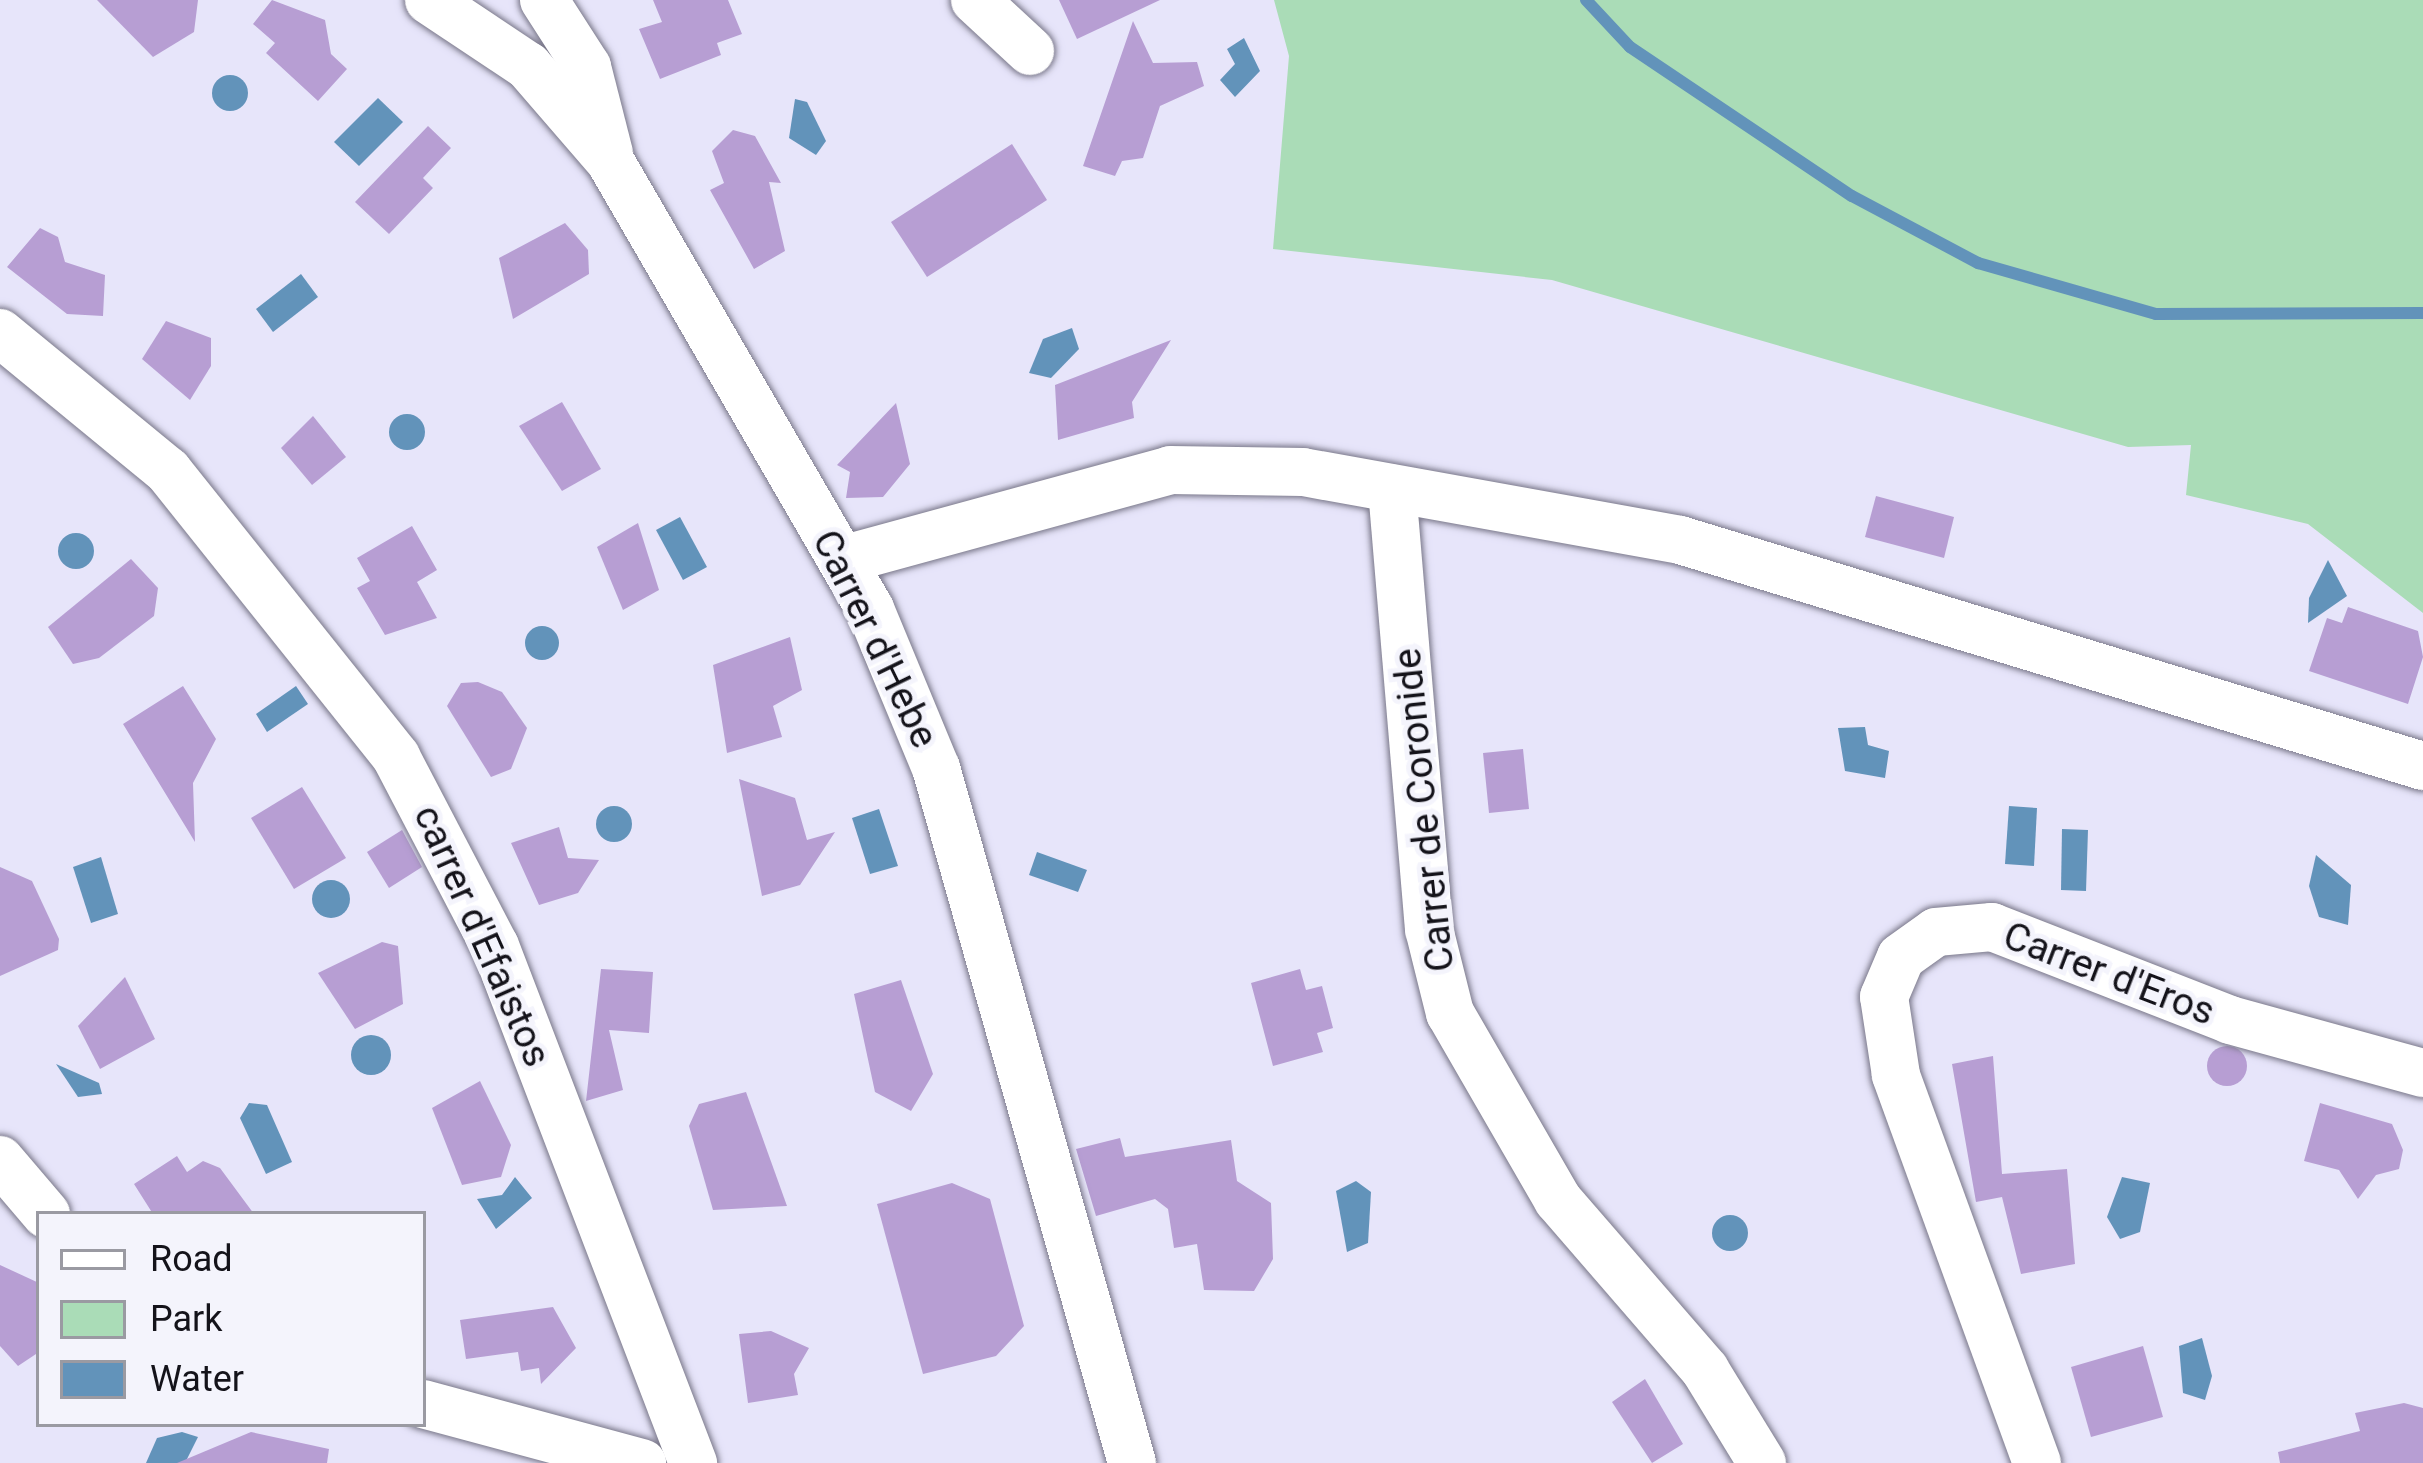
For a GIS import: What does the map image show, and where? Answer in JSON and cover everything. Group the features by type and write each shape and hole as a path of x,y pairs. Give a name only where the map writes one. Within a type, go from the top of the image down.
{"street":[{"name":"Carrer d'Hebe","path":"429,0 528,66 610,160 842,560 936,768 1132,1463"},
{"path":"544,0 587,67 610,160"},
{"path":"975,0 1030,51"},
{"name":"carrer d'Efaistos","path":"0,333 168,471 396,757 495,946 693,1463"},
{"path":"842,560 1170,470 1249,466 1680,540 2423,766"},
{"name":"Carrer de Coronide","path":"1393,489 1429,929 1450,1013 1558,1200 1705,1370 1762,1463"},
{"name":"Carrer d'Eros","path":"2037,1463 1896,1075 1884,997 1901,957 1936,932 1991,927 2230,1020 2423,1073"},
{"path":"0,1160 43,1211"},
{"path":"426,1405 642,1463"}],"green space":[{"path":"1274,0 2423,0 2423,613 2308,524 2186,495 2191,445 2128,447 1552,280 1273,249 1289,56"}],"water":[{"path":"1244,38 1260,71 1235,97 1220,80 1235,64 1227,49"},
{"path":"230,75 243,80 248,93 243,106 230,111 217,106 212,93 217,80"},
{"path":"378,98 403,122 359,166 334,142"},
{"path":"795,99 807,102 826,141 816,155 789,138"},
{"path":"301,274 318,297 273,332 256,309"},
{"path":"1072,328 1079,349 1051,378 1029,373 1043,339"},
{"path":"407,414 420,419 425,432 420,445 407,450 394,445 389,432 394,419"},
{"path":"680,517 707,567 683,580 656,530"},
{"path":"76,533 89,538 94,551 89,564 76,569 63,564 58,551 63,538"},
{"path":"2328,560 2347,596 2308,623 2309,598"},
{"path":"542,626 554,631 559,643 554,655 542,660 530,655 525,643 530,631"},
{"path":"296,686 308,704 267,732 256,714"},
{"path":"1865,727 1868,745 1889,751 1885,778 1845,771 1838,728"},
{"path":"614,806 627,811 632,824 627,837 614,842 601,837 596,824 601,811"},
{"path":"2009,806 2037,808 2034,866 2005,864"},
{"path":"879,809 898,866 870,874 852,818"},
{"path":"2062,829 2088,830 2086,891 2061,890"},
{"path":"1037,852 1087,870 1078,892 1029,875"},
{"path":"2316,855 2351,885 2348,925 2319,917 2309,886"},
{"path":"101,857 118,914 91,923 73,867"},
{"path":"331,880 344,886 350,899 344,912 331,918 318,912 312,899 318,886"},
{"path":"371,1035 385,1041 391,1055 385,1069 371,1075 357,1069 351,1055 357,1041"},
{"path":"56,1064 99,1083 102,1094 78,1097"},
{"path":"249,1103 267,1105 292,1162 266,1174 240,1118"},
{"path":"515,1177 532,1198 496,1229 477,1199 502,1195"},
{"path":"2122,1177 2150,1183 2140,1232 2120,1239 2107,1217"},
{"path":"1356,1181 1371,1192 1368,1243 1347,1252 1336,1191"},
{"path":"1730,1215 1743,1220 1748,1233 1743,1246 1730,1251 1717,1246 1712,1233 1717,1220"},
{"path":"2202,1338 2212,1376 2205,1400 2183,1393 2179,1346"},
{"path":"182,1432 198,1437 185,1463 146,1463 157,1438"}],"building":[{"path":"97,0 198,0 194,32 153,57"},
{"path":"272,0 325,20 331,54 347,69 318,101 266,53 275,43 253,24"},
{"path":"653,0 728,0 742,34 717,43 721,55 660,79 639,29 662,22"},
{"path":"1059,0 1160,0 1077,39"},
{"path":"1133,21 1153,63 1197,62 1204,86 1160,106 1143,158 1122,161 1115,176 1083,166"},
{"path":"428,126 451,148 423,178 433,188 389,234 355,202"},
{"path":"733,130 755,136 781,183 769,182 785,251 754,269 710,190 724,183 712,151"},
{"path":"1012,144 1047,200 927,277 891,222"},
{"path":"565,223 588,250 589,274 513,319 499,258"},
{"path":"40,228 58,237 65,262 105,275 103,316 67,314 7,267"},
{"path":"166,321 211,338 211,366 190,400 142,359"},
{"path":"1171,340 1132,402 1134,418 1058,440 1055,385"},
{"path":"562,402 601,469 562,491 519,426"},
{"path":"896,403 910,464 883,497 846,498 850,472 837,465"},
{"path":"313,416 346,457 312,485 281,448"},
{"path":"1876,496 1954,517 1944,558 1865,537"},
{"path":"638,523 659,590 623,610 597,547"},
{"path":"412,526 437,570 417,582 437,618 385,635 357,588 370,581 357,558"},
{"path":"131,559 158,588 154,616 99,658 73,664 48,627"},
{"path":"2348,607 2418,631 2423,657 2408,704 2309,671 2327,618 2342,623"},
{"path":"790,637 802,690 773,706 782,737 727,753 713,665"},
{"path":"478,682 502,692 527,728 511,769 491,777 447,706 461,683"},
{"path":"183,686 216,739 193,783 195,842 123,724"},
{"path":"1523,749 1529,809 1489,813 1483,753"},
{"path":"739,779 795,798 807,840 835,832 800,885 762,896"},
{"path":"302,787 346,858 294,889 251,818"},
{"path":"559,827 568,858 599,860 578,893 539,905 511,843"},
{"path":"402,830 422,867 389,888 367,852"},
{"path":"0,867 32,881 59,939 58,950 0,976"},
{"path":"382,942 398,946 403,1004 355,1029 318,973"},
{"path":"601,969 653,972 649,1033 609,1030 623,1090 586,1101"},
{"path":"1300,969 1306,990 1322,986 1333,1028 1317,1033 1323,1052 1273,1066 1251,983"},
{"path":"125,977 155,1039 100,1069 78,1026"},
{"path":"901,980 933,1074 911,1111 875,1092 854,994"},
{"path":"2227,1046 2241,1052 2247,1066 2241,1080 2227,1086 2213,1080 2207,1066 2213,1052"},
{"path":"1993,1056 2002,1174 2067,1169 2075,1264 2021,1274 2002,1197 1976,1202 1952,1064"},
{"path":"480,1081 511,1145 501,1177 462,1185 432,1108"},
{"path":"746,1092 787,1206 713,1210 689,1126 699,1104"},
{"path":"2320,1103 2392,1124 2403,1150 2399,1169 2376,1175 2358,1199 2339,1170 2304,1161"},
{"path":"1120,1138 1125,1157 1231,1140 1237,1181 1271,1203 1273,1259 1254,1291 1204,1290 1197,1244 1174,1248 1168,1209 1155,1199 1096,1216 1076,1149"},
{"path":"177,1156 187,1172 203,1161 220,1168 252,1211 151,1211 134,1184"},
{"path":"952,1183 990,1199 1024,1326 996,1356 923,1374 877,1204"},
{"path":"0,1265 36,1282 36,1354 18,1366 0,1346"},
{"path":"553,1307 576,1348 541,1384 539,1368 521,1371 518,1352 466,1359 460,1320"},
{"path":"771,1331 809,1348 794,1374 798,1395 748,1403 739,1334"},
{"path":"2143,1346 2163,1417 2091,1437 2071,1367"},
{"path":"1645,1379 1683,1444 1652,1463 1612,1402"},
{"path":"2404,1403 2423,1408 2423,1463 2280,1463 2278,1452 2360,1431 2355,1413"},
{"path":"251,1432 329,1449 327,1463 177,1463"}],"waterway":[{"path":"1586,0 1630,47 1852,196 1978,263 2156,314 2423,313"}]}
